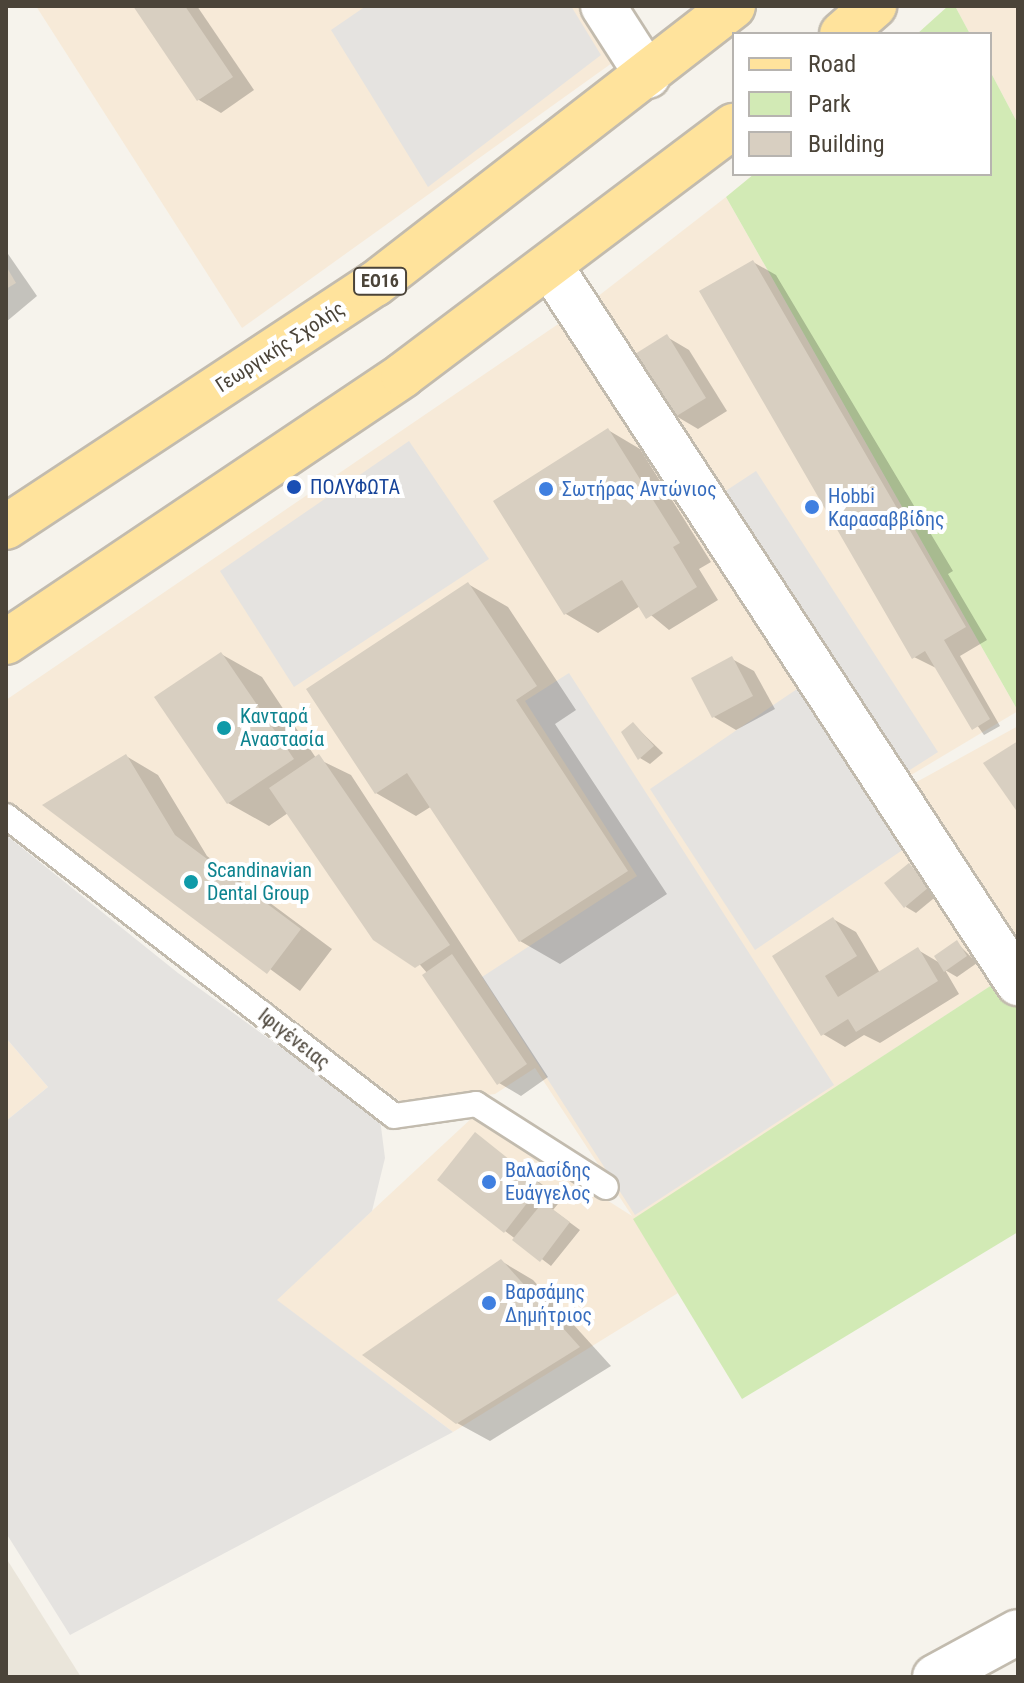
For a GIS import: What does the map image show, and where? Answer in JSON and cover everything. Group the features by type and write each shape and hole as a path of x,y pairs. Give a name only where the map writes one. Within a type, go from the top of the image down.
{"main road":[{"name":"Γεωργικής Σχολής","path":"6,527 375,284 648,76 733,6"},
{"path":"844,32 874,6"},
{"path":"6,642 552,269 732,128"}],"street":[{"path":"603,6 648,76"},
{"path":"552,269 1018,983"},
{"path":"935,1677 1018,1632"}],"lane":[{"name":"Ιφιγένειας","path":"6,816 394,1116 476,1104 606,1187"}],"shaded area":[{"path":"36,6 586,6 619,58 242,328"},
{"path":"366,6 571,6 601,55 428,187 331,30"},
{"path":"955,6 1018,6 1018,124 992,75 992,32 969,32"},
{"name":"Hobbi Καρασαββίδης","path":"726,197 1018,711 901,781 588,304"},
{"path":"570,316 1001,979 634,1219 678,1293 453,1432 276,1300 474,1116 632,1216 535,1068 495,1094 406,1106 6,803 6,700"},
{"path":"409,441 489,559 294,687 220,571"},
{"path":"756,471 938,752 902,775 721,494"},
{"path":"569,673 834,1085 635,1215 482,977 637,876 525,701"},
{"path":"800,687 907,847 755,950 650,789"},
{"path":"1018,726 1018,958 904,789"},
{"path":"6,835 178,973 380,1119 385,1158 372,1211 277,1300 453,1432 70,1635 6,1533 6,1121 48,1087 6,1038"},
{"path":"6,1038 48,1087 6,1121"},
{"path":"6,1558 81,1677 6,1677"}],"green space":[{"path":"948,6 955,6 969,32 919,32"},
{"path":"992,75 1018,124 1018,711 726,197 752,176 992,176"},
{"path":"1001,979 1018,1005 1018,1232 742,1399 633,1219"}],"building":[{"path":"133,6 185,6 233,77 197,101"},
{"path":"753,260 966,627 944,640 990,719 972,730 925,651 912,659 699,291"},
{"path":"6,266 16,283 6,289"},
{"path":"667,334 706,398 675,417 635,354"},
{"path":"608,428 680,543 673,547 697,587 646,619 622,580 564,615 493,501"},
{"path":"468,582 537,686 516,700 628,871 519,942 407,773 375,794 306,689"},
{"name":"Κανταρά Αναστασία","path":"221,652 294,759 227,804 154,697"},
{"path":"732,656 753,696 712,718 691,678"},
{"path":"633,722 654,746 638,760 621,732"},
{"path":"1018,741 1018,813 983,763"},
{"name":"Scandinavian Dental Group","path":"126,754 175,835 301,929 267,974 42,805"},
{"path":"319,754 450,945 415,968 373,940 269,788"},
{"path":"909,863 929,887 904,908 884,883"},
{"path":"833,917 857,956 825,976 838,997 918,947 938,981 856,1032 848,1019 821,1036 772,956"},
{"path":"957,940 967,956 944,972 934,956"},
{"path":"452,954 527,1064 497,1085 422,975"},
{"name":"Βαλασίδης Ευάγγελος","path":"475,1132 541,1185 504,1233 437,1180"},
{"path":"543,1202 570,1222 540,1262 512,1240"},
{"name":"Βαρσάμης Δημήτριος","path":"501,1259 580,1347 456,1424 362,1355"}],"place":[{"name":"ΠΟΛΥΦΩΤΑ","path":"294,487"},
{"name":"Σωτήρας Αντώνιος","path":"546,489"},
{"name":"Hobbi Καρασαββίδης","path":"812,507"},
{"name":"Κανταρά Αναστασία","path":"224,728"},
{"name":"Scandinavian Dental Group","path":"191,882"},
{"name":"Βαλασίδης Ευάγγελος","path":"489,1182"},
{"name":"Βαρσάμης Δημήτριος","path":"489,1303"}]}
